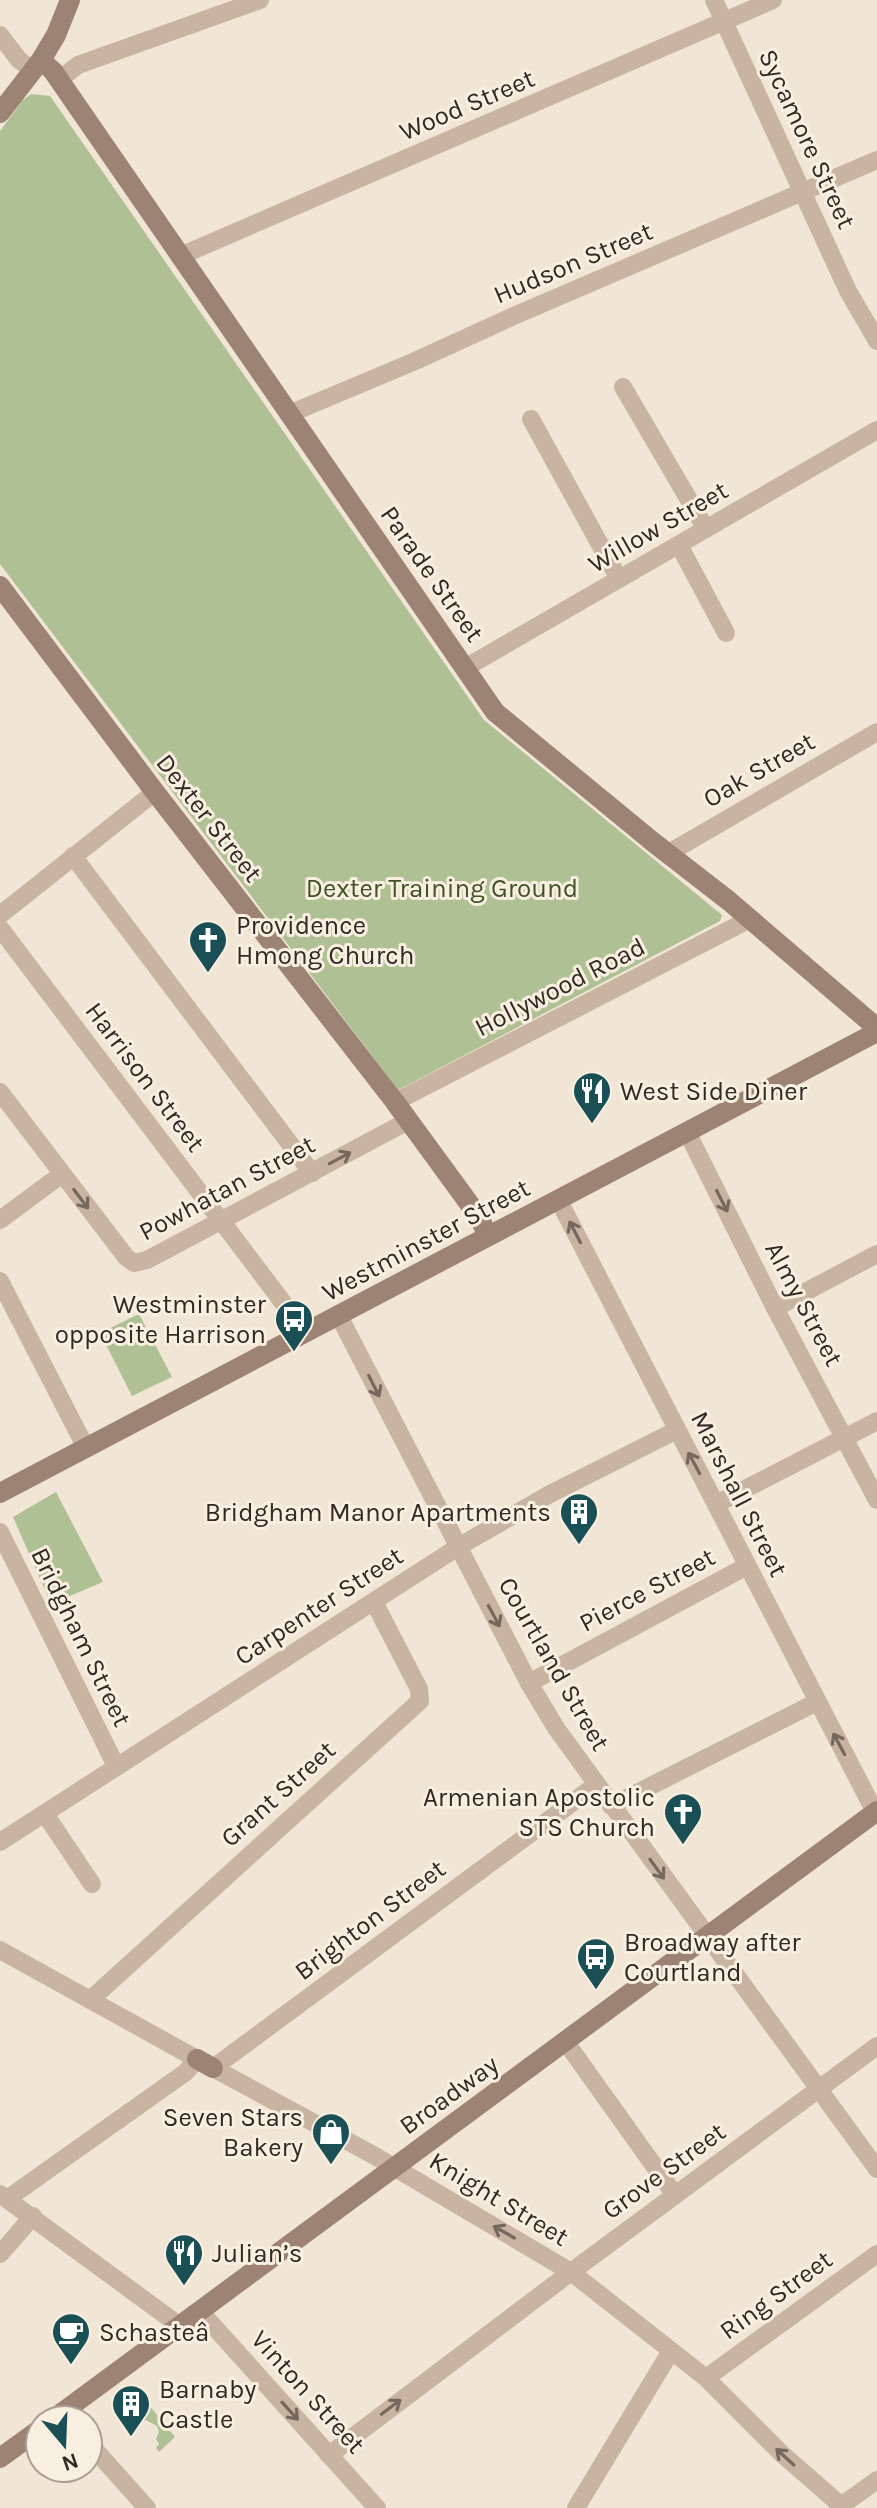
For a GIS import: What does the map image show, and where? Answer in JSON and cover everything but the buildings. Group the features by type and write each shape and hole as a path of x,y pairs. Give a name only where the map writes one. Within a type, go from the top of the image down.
{"main road":[{"path":"0,113 56,35 70,0"},
{"name":"Parade Street","path":"37,65 59,80 495,712 750,919 877,1030"},
{"name":"Dexter Street","path":"0,586 395,1102 479,1217 488,1236"},
{"name":"Westminster Street","path":"0,1493 877,1030"},
{"name":"Broadway","path":"78,2404 876,1812"},
{"path":"0,2458 24,2441"}],"street":[{"path":"59,80 78,65 260,0"},
{"name":"Sycamore Street","path":"714,0 848,291 877,341"},
{"name":"Wood Street","path":"180,256 773,0"},
{"name":"Parade Street","path":"0,35 19,60 37,65"},
{"name":"Hudson Street","path":"289,414 877,160"},
{"path":"623,387 706,529"},
{"path":"531,419 619,579"},
{"name":"Willow Street","path":"465,668 877,430"},
{"path":"679,545 726,633"},
{"name":"Oak Street","path":"667,854 877,732"},
{"path":"0,915 155,792"},
{"path":"73,856 312,1173"},
{"name":"Hollywood Road","path":"395,1102 750,919"},
{"name":"Harrison Street","path":"0,928 306,1333"},
{"name":"Powhatan Street","path":"0,1092 126,1257 134,1263 147,1260 408,1121"},
{"name":"Almy Street","path":"687,1132 775,1308 877,1500"},
{"path":"0,1220 62,1174"},
{"name":"Marshall Street","path":"558,1199 876,1812"},
{"path":"775,1308 877,1254"},
{"path":"0,1281 86,1448"},
{"name":"Courtland Street","path":"339,1316 529,1683 556,1728 877,2169"},
{"path":"716,1504 877,1421"},
{"name":"Carpenter Street","path":"0,1842 458,1547 550,1494 677,1430"},
{"name":"Bridgham Street","path":"0,1532 116,1766"},
{"name":"Pierce Street","path":"529,1683 747,1566"},
{"name":"Grant Street","path":"90,2000 420,1701 419,1689 374,1602"},
{"path":"611,1806 817,1702"},
{"name":"Brighton Street","path":"3,2196 186,2072 205,2063 596,1785"},
{"path":"45,1814 92,1884"},
{"name":"Knight Street","path":"0,1950 394,2168 571,2272 706,2378 782,2454 841,2507"},
{"path":"565,2041 675,2195"},
{"name":"Grove Street","path":"329,2455 877,2046"},
{"path":"3,2196 180,2326"},
{"path":"0,2254 33,2216"},
{"name":"Ring Street","path":"706,2378 877,2254"},
{"name":"Vinton Street","path":"200,2311 377,2508"},
{"path":"576,2508 671,2351"},
{"path":"104,2460 147,2508"},
{"path":"841,2507 877,2480"}],"green space":[{"name":"Dexter Training Ground","path":"31,94 50,96 484,720 722,915 720,921 398,1090 0,564 0,131"},
{"path":"139,1314 172,1377 132,1396 100,1333"},
{"path":"56,1492 103,1582 51,1604 13,1517"},
{"path":"139,2393 175,2437 159,2452 156,2448 159,2444 156,2439 159,2432 157,2426 146,2420 138,2422 134,2413 128,2414 124,2409 114,2412"}],"place":[{"name":"Providence Hmong Church","path":"208,974"},
{"name":"West Side Diner","path":"592,1125"},
{"name":"Westminster opposite Harrison","path":"294,1353"},
{"name":"Bridgham Manor Apartments","path":"579,1546"},
{"name":"Armenian Apostolic STS Church","path":"683,1846"},
{"name":"Broadway after Courtland","path":"596,1991"},
{"name":"Seven Stars Bakery","path":"331,2166"},
{"name":"Julian’s","path":"184,2287"},
{"name":"Schasteâ","path":"71,2366"},
{"name":"Barnaby Castle","path":"131,2438"}]}
